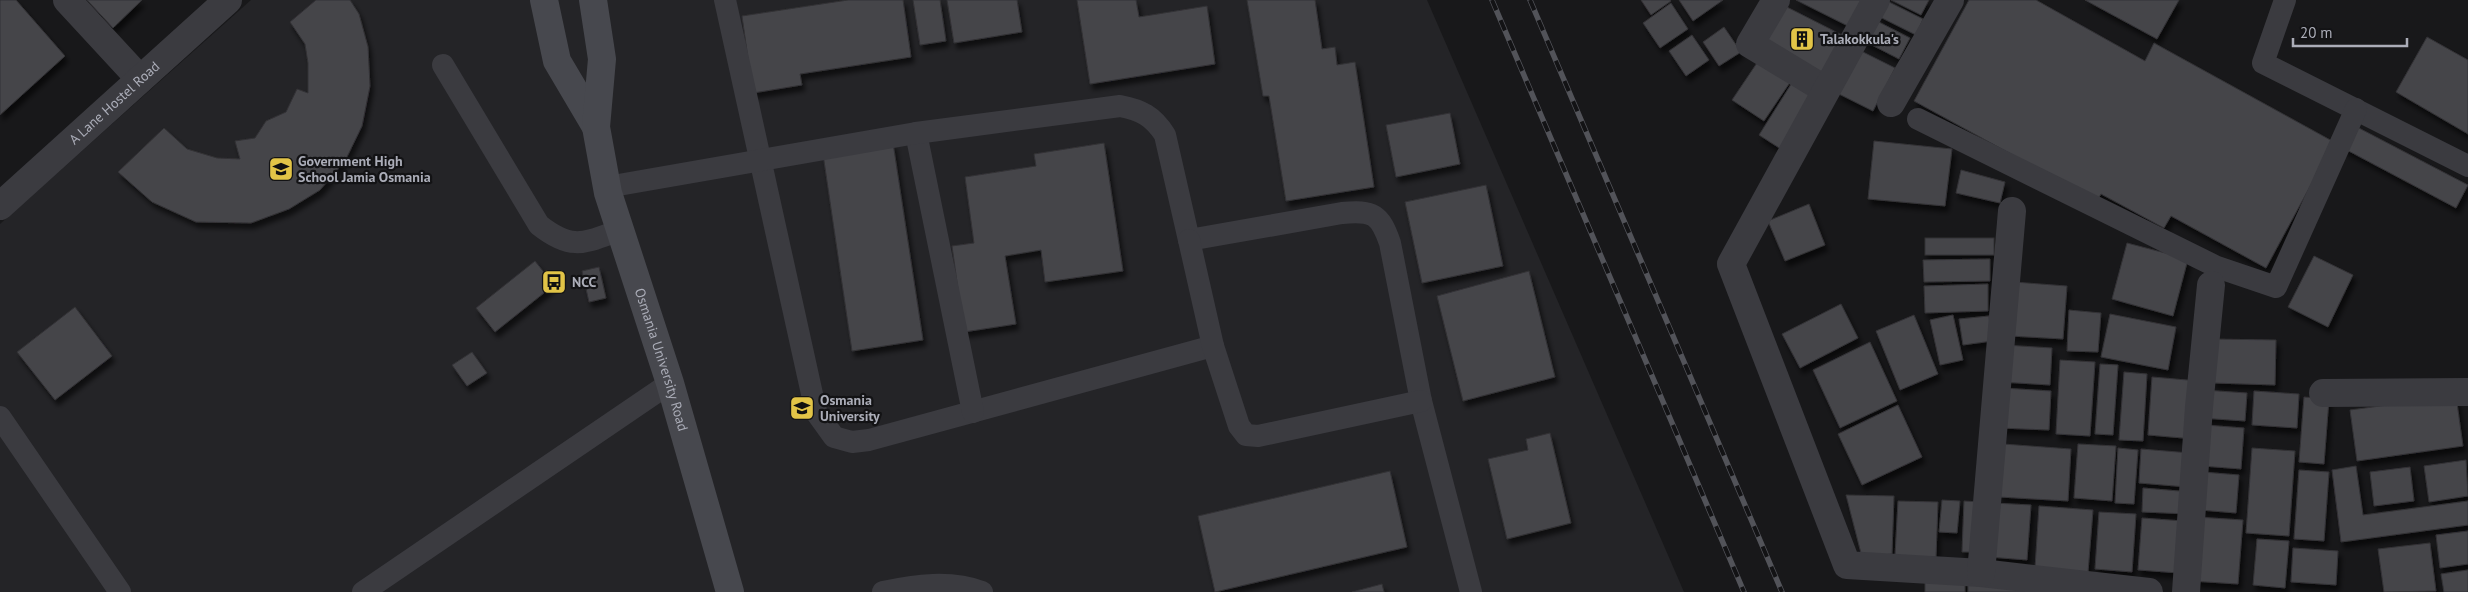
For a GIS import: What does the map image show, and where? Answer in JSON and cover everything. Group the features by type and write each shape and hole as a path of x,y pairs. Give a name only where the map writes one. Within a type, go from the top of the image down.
{"main road":[{"name":"Osmania University Road","path":"544,0 557,61 596,126"},
{"name":"Osmania University Road","path":"593,0 602,59 596,126 607,187 670,383 730,592"}],"street":[{"path":"67,0 140,79"},
{"name":"A Lane Hostel Road","path":"0,206 228,0"},
{"path":"1776,0 1750,44 1826,90"},
{"path":"1876,0 1731,264 1847,565 1981,573 2149,592"},
{"path":"1891,103 1950,0"},
{"path":"1981,573 2012,211"},
{"path":"2186,592 2199,407 2211,285"},
{"path":"2323,393 2468,392"}],"lane":[{"path":"725,0 816,412 834,437 852,442 910,430 1214,346"},
{"path":"2285,0 2263,63 2468,166"},
{"path":"443,64 539,225 556,238 581,244 620,230"},
{"path":"607,187 916,133 1120,106 1146,113 1156,121 1165,135 1214,346 1239,426 1246,434 1258,436 1421,401"},
{"path":"1918,120 2216,267 2276,286 2356,109"},
{"path":"916,133 973,412"},
{"path":"1189,240 1342,213 1360,211 1376,215 1385,228 1390,243 1421,401 1471,592"},
{"path":"363,592 670,383"},
{"path":"0,417 120,592"},
{"path":"883,592 914,586 967,586 982,592"}],"shaded area":[{"name":"Osmania University","path":"251,0 1427,0 1684,592 0,592 0,224"}],"building":[{"path":"0,0 16,0 65,56 0,115"},
{"path":"87,0 142,0 113,28"},
{"path":"316,0 350,0 359,14 368,47 370,86 362,126 345,161 320,190 289,209 251,223 196,222 152,202 118,172 164,128 187,149 217,158 240,159 235,141 255,138 266,121 286,112 297,89 308,93 308,63 305,44 290,22"},
{"path":"848,0 903,0 911,57 800,74 802,85 753,93 742,16"},
{"path":"913,0 940,0 946,41 920,45"},
{"path":"947,0 1017,0 1022,32 954,43"},
{"path":"1077,0 1136,0 1139,17 1207,6 1215,64 1090,84"},
{"path":"1247,0 1315,0 1322,49 1335,47 1337,65 1355,62 1374,187 1286,201 1269,96 1263,96"},
{"path":"1641,0 1670,0 1671,1 1651,15"},
{"path":"1679,0 1723,0 1693,21"},
{"path":"1796,0 1864,0 1850,27"},
{"path":"1891,0 1929,0 1921,15"},
{"path":"1969,0 2036,0 2145,61 2154,43 2334,142 2266,268 2171,216 2164,228 2101,194 2097,201 1914,101"},
{"path":"2085,0 2179,0 2157,39"},
{"path":"1887,1 1923,19 1916,35 1878,16"},
{"path":"1671,3 1688,29 1660,48 1643,23"},
{"name":"Talakokkula's","path":"1781,4 1842,35 1823,74 1761,42"},
{"path":"1873,19 1910,38 1899,59 1862,40"},
{"path":"1724,27 1741,52 1719,66 1703,42"},
{"path":"1692,35 1709,60 1686,76 1669,51"},
{"path":"2427,37 2468,60 2468,134 2396,92"},
{"path":"1859,50 1895,68 1873,111 1837,93"},
{"path":"1763,54 1795,75 1764,121 1732,100"},
{"path":"1795,78 1820,94 1784,151 1759,135"},
{"path":"1450,113 1460,164 1396,177 1386,125"},
{"path":"2355,126 2468,185 2456,208 2343,148"},
{"path":"1874,141 1952,149 1945,206 1868,199"},
{"path":"893,143 923,340 852,351 823,154"},
{"path":"1104,143 1123,271 1045,282 1041,250 1005,256 1016,324 964,332 952,246 974,243 965,177 1036,166 1034,154"},
{"path":"1961,170 2005,182 2000,203 1956,193"},
{"path":"1486,185 1503,266 1422,283 1405,202"},
{"path":"1809,204 1825,245 1785,261 1768,221"},
{"path":"1925,238 1994,238 1994,255 1925,255"},
{"path":"2127,243 2188,259 2173,316 2112,299"},
{"path":"2314,256 2353,275 2328,327 2288,307"},
{"path":"1990,259 1990,281 1924,282 1923,260"},
{"path":"535,261 554,285 495,332 476,308"},
{"path":"599,267 606,298 589,302 582,271"},
{"path":"1529,271 1555,377 1463,401 1437,296"},
{"path":"2014,282 2067,286 2063,339 2010,336"},
{"path":"1988,284 1988,311 1925,313 1924,286"},
{"path":"1841,304 1858,338 1800,368 1782,334"},
{"path":"75,307 112,356 55,400 17,352"},
{"path":"2069,310 2101,313 2098,352 2067,351"},
{"path":"2110,314 2176,327 2168,370 2101,357"},
{"path":"1914,315 1938,374 1900,390 1876,331"},
{"path":"1953,315 1963,360 1940,365 1930,320"},
{"path":"1989,316 1992,341 1963,345 1959,319"},
{"path":"2214,339 2276,340 2275,385 2213,383"},
{"path":"1870,342 1897,401 1840,428 1813,370"},
{"path":"2004,345 2052,348 2050,385 2001,382"},
{"path":"472,352 487,373 467,386 452,365"},
{"path":"2060,360 2095,362 2090,436 2056,434"},
{"path":"2100,364 2118,365 2113,435 2095,434"},
{"path":"2124,372 2147,374 2143,441 2119,440"},
{"path":"2152,377 2199,381 2194,439 2148,435"},
{"path":"2002,388 2051,391 2049,430 1999,428"},
{"path":"2203,390 2247,393 2245,421 2201,418"},
{"path":"2254,391 2299,394 2297,428 2252,425"},
{"path":"2456,396 2463,446 2357,461 2350,410"},
{"path":"2304,397 2329,399 2324,464 2299,462"},
{"path":"1898,405 1922,457 1862,485 1838,434"},
{"path":"2205,425 2244,428 2241,469 2202,466"},
{"path":"1550,433 1571,523 1507,539 1488,459 1528,450 1526,439"},
{"path":"2003,444 2071,449 2068,501 1999,497"},
{"path":"2078,444 2116,446 2112,501 2074,498"},
{"path":"2118,448 2138,450 2134,504 2115,503"},
{"path":"2252,448 2295,451 2289,536 2246,533"},
{"path":"2141,449 2190,453 2187,487 2139,483"},
{"path":"2466,460 2468,496 2429,502 2424,466"},
{"path":"2356,466 2363,515 2468,501 2468,525 2341,542 2332,470"},
{"path":"2410,467 2414,501 2374,506 2370,472"},
{"path":"2299,470 2329,472 2324,541 2294,539"},
{"path":"1390,471 1407,547 1215,592 1198,516"},
{"path":"2202,472 2239,475 2236,513 2200,510"},
{"path":"2143,488 2191,492 2189,514 2142,512"},
{"path":"1846,495 1894,496 1892,554 1862,557"},
{"path":"1942,500 1960,501 1957,533 1939,532"},
{"path":"1898,501 1938,502 1936,557 1895,556"},
{"path":"1964,501 1980,502 1977,552 1962,552"},
{"path":"1993,503 2031,505 2027,560 1989,557"},
{"path":"2039,506 2093,510 2088,572 2035,568"},
{"path":"2099,512 2136,514 2132,572 2095,569"},
{"path":"2196,517 2243,520 2238,584 2191,581"},
{"path":"2142,518 2183,521 2179,573 2138,570"},
{"path":"2468,531 2468,564 2440,568 2436,535"},
{"path":"2257,539 2289,541 2285,588 2253,585"},
{"path":"2430,543 2436,591 2384,592 2378,549"},
{"path":"2293,548 2338,551 2336,585 2291,582"},
{"path":"2468,570 2468,592 2444,592 2441,574"},
{"path":"1925,578 1965,578 1965,592 1925,592"},
{"path":"1968,580 2027,581 2026,592 1968,592"},
{"path":"1382,584 1384,592 1352,592"}],"railway":[{"path":"1492,0 1744,592"},
{"path":"1530,0 1782,592"}],"place":[{"name":"Talakokkula's","path":"1802,39"},
{"name":"Government High School Jamia Osmania","path":"281,169"},
{"name":"NCC","path":"554,282"},
{"name":"Osmania University","path":"802,408"}]}
